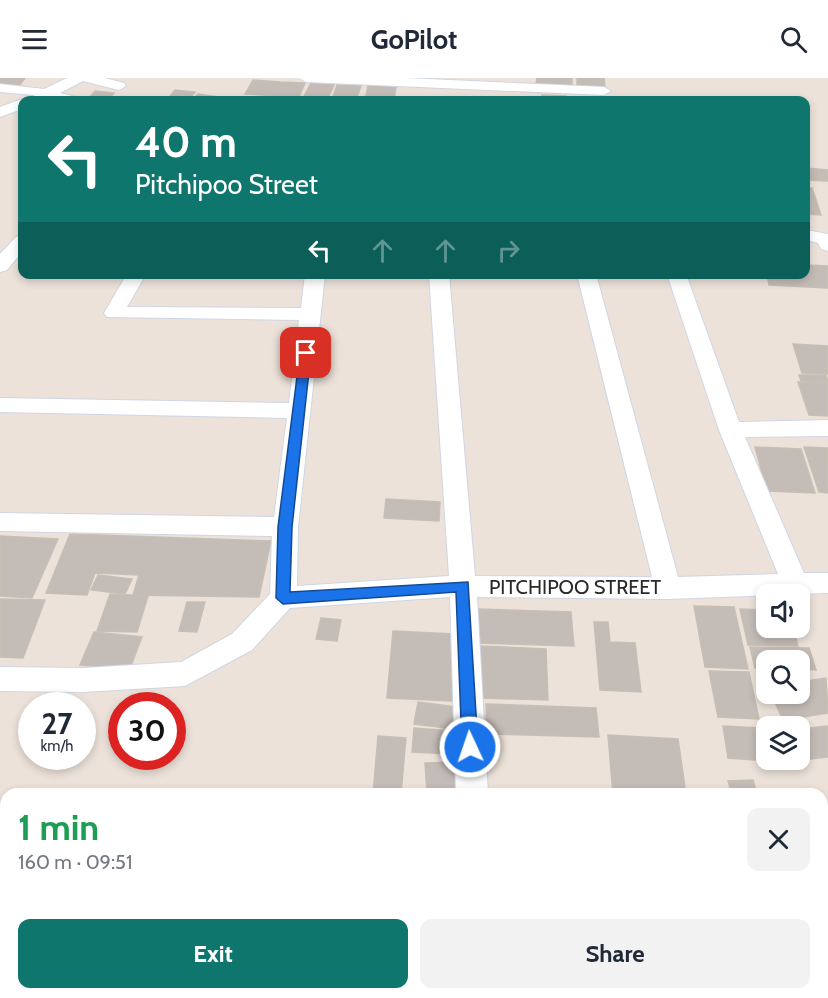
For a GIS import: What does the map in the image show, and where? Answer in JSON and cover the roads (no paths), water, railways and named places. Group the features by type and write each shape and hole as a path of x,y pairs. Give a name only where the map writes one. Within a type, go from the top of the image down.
{"street":[{"path":"44,96 78,78"},
{"path":"88,78 119,86"},
{"path":"306,78 604,91"},
{"path":"0,88 34,91 52,96"},
{"path":"0,112 18,105"},
{"path":"810,236 825,239 828,245"},
{"path":"7,260 18,246"},
{"path":"134,279 114,313 310,314"},
{"path":"0,679 83,680 184,674 242,642 283,598 285,527 314,279"},
{"path":"439,279 463,586 472,788"},
{"path":"587,279 668,588"},
{"path":"678,279 730,430 796,584"},
{"path":"0,405 299,411"},
{"path":"730,430 828,428"},
{"path":"0,522 285,527"},
{"name":"PITCHIPOO STREET","path":"810,584 828,583"},
{"name":"PITCHIPOO STREET","path":"283,598 463,586 668,588 756,586"}]}
